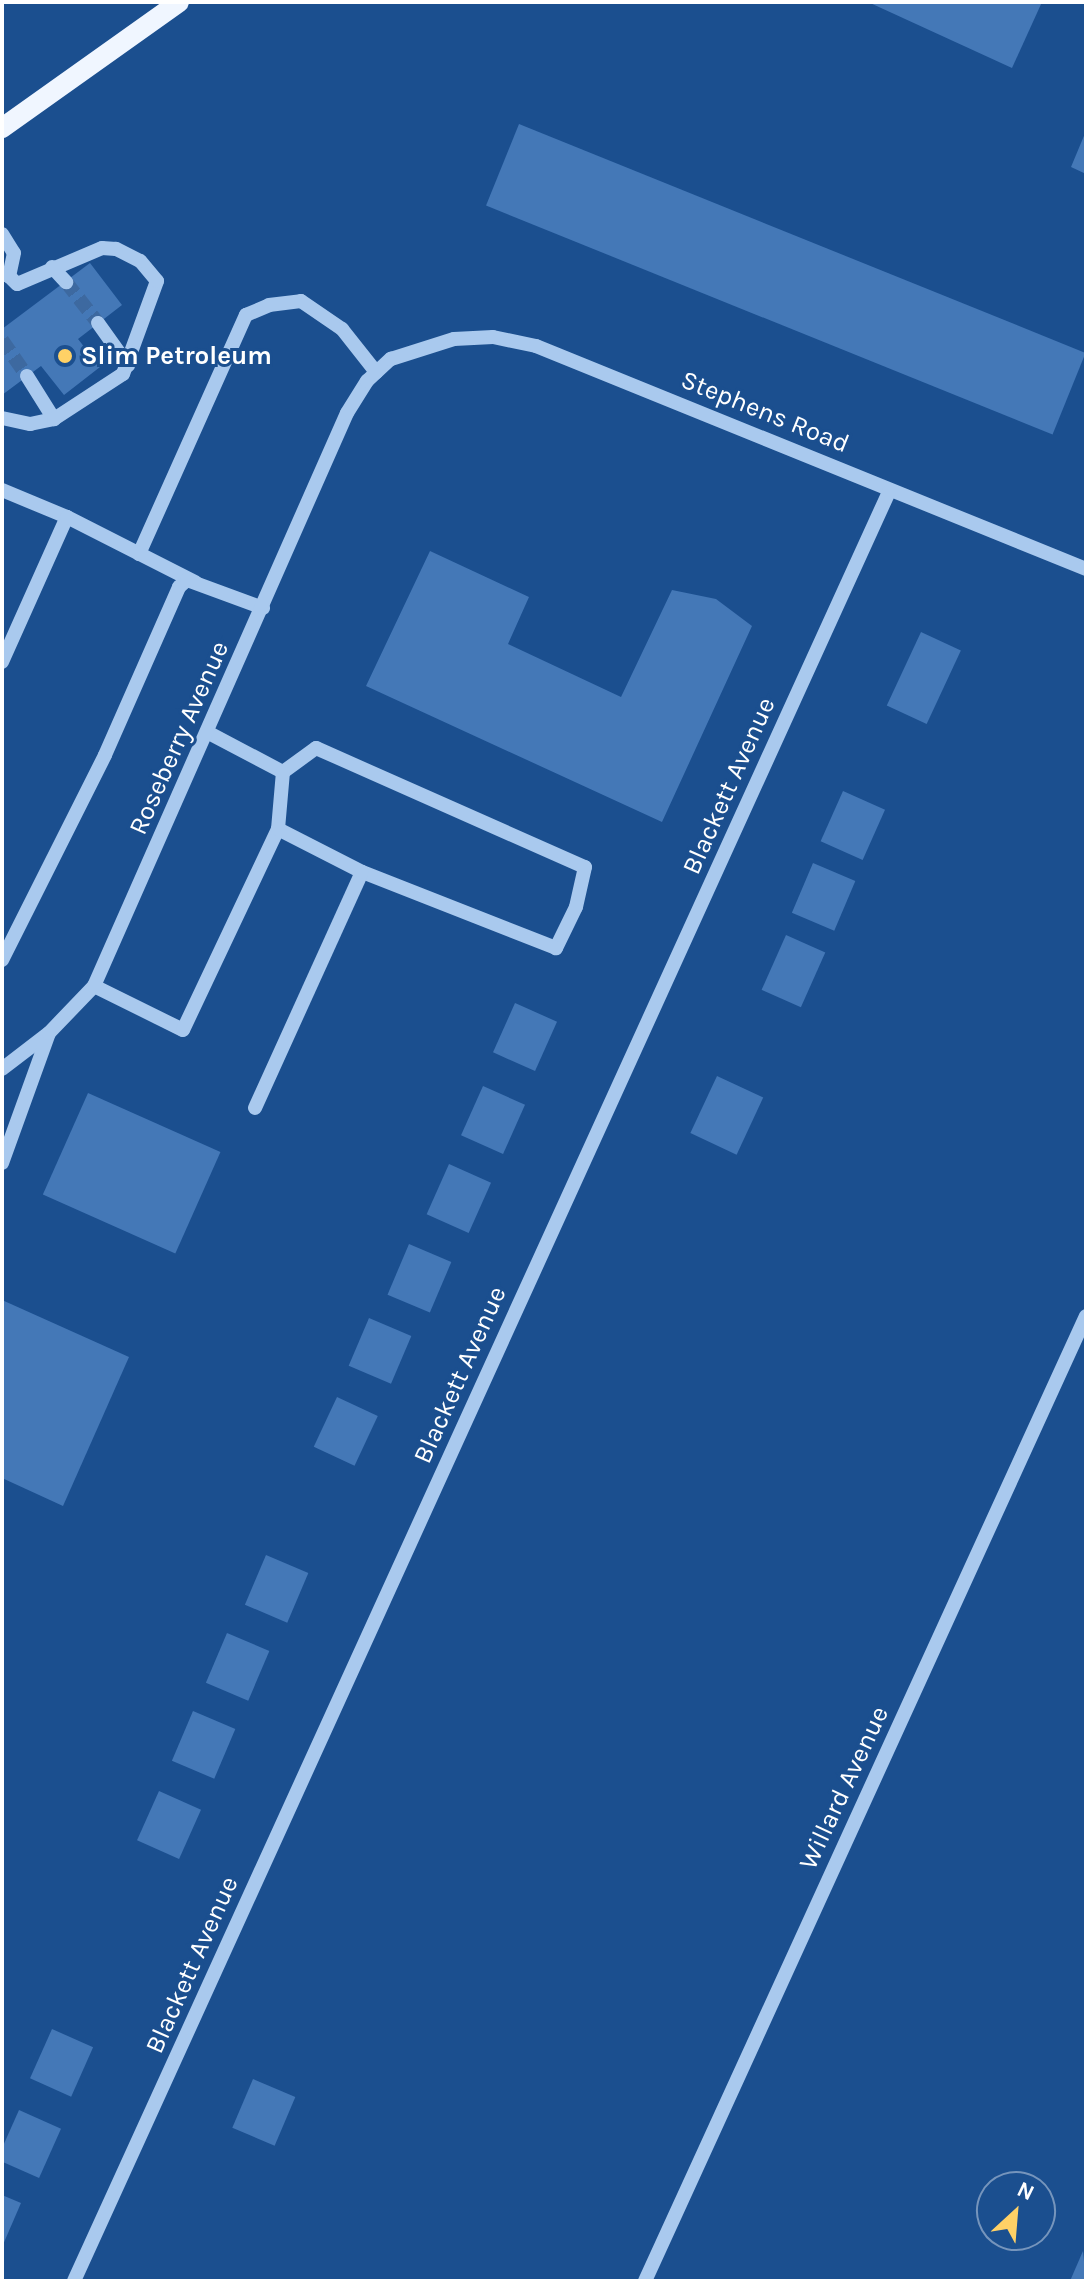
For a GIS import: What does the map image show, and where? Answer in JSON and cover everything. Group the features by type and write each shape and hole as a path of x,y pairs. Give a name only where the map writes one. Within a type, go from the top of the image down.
{"main road":[{"path":"2,128 179,2"}],"street":[{"path":"2,234 14,253 9,278 2,291"},
{"path":"2,418 30,424 54,419 86,402 123,374 157,281 150,269 116,249 102,248 52,267 9,278"},
{"path":"52,267 66,282"},
{"path":"139,554 246,315 269,305 301,301 342,329 376,372"},
{"path":"98,323 128,365"},
{"name":"Stephens Road","path":"418,348 493,337 536,346 1086,569"},
{"name":"Roseberry Avenue","path":"2,1163 49,1033 94,986 347,413 376,372 418,348"},
{"path":"27,376 54,419"},
{"path":"2,490 67,517 198,584"},
{"name":"Blackett Avenue","path":"74,2281 890,490"},
{"path":"2,662 67,517"},
{"path":"2,960 105,755 179,587 187,580 263,608"},
{"path":"207,732 283,772"},
{"path":"94,986 183,1030 278,829 283,772 316,748 585,867 576,907 556,948 362,872 278,829"},
{"path":"255,1108 362,872"},
{"path":"2,1069 49,1033"},
{"name":"Willard Avenue","path":"645,2281 1086,1316"}],"building":[{"path":"868,2 1042,2 1012,68"},
{"path":"519,124 1086,353 1053,434 486,206"},
{"path":"1086,131 1086,174 1071,167"},
{"path":"90,263 122,305 78,339 100,367 64,395 41,366 2,395 2,329"},
{"path":"430,551 529,597 508,644 621,697 672,590 716,599 752,626 662,822 366,686"},
{"path":"921,632 961,651 927,724 887,705"},
{"path":"843,791 885,810 863,860 821,841"},
{"path":"813,863 855,881 834,931 792,913"},
{"path":"786,935 825,952 801,1007 762,990"},
{"path":"515,1003 557,1022 535,1071 493,1052"},
{"path":"717,1076 763,1098 737,1155 690,1133"},
{"path":"483,1086 525,1105 503,1154 461,1135"},
{"path":"88,1093 220,1152 175,1253 43,1194"},
{"path":"449,1164 491,1183 469,1233 427,1214"},
{"path":"409,1244 451,1262 430,1313 388,1295"},
{"path":"2,1300 129,1357 63,1506 2,1478"},
{"path":"369,1318 411,1336 391,1384 349,1366"},
{"path":"337,1397 378,1416 355,1466 314,1447"},
{"path":"266,1555 308,1573 287,1623 245,1605"},
{"path":"227,1633 269,1651 248,1701 206,1683"},
{"path":"193,1711 235,1729 214,1779 172,1761"},
{"path":"159,1791 201,1810 179,1859 137,1840"},
{"path":"52,2029 93,2047 71,2097 30,2078"},
{"path":"253,2079 295,2097 275,2146 232,2128"},
{"path":"19,2110 61,2129 39,2178 2,2162 2,2148"},
{"path":"2,2195 21,2203 2,2247"},
{"path":"1083,2251 1086,2281 1070,2281"}],"tunnel":[{"path":"66,282 98,323"},
{"path":"2,340 27,376"}],"place":[{"name":"Slim Petroleum","path":"65,356"}]}
